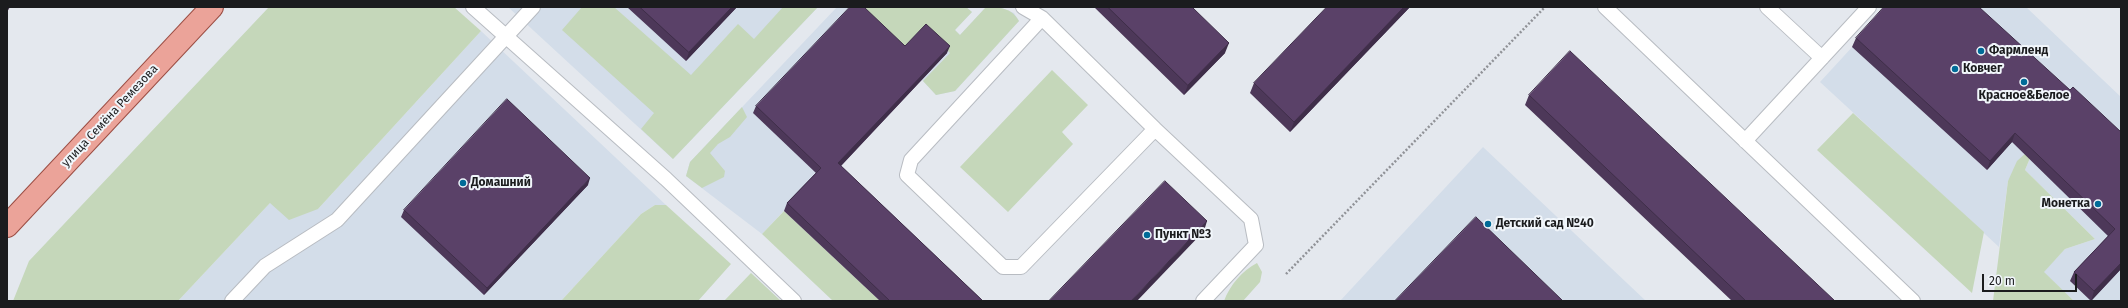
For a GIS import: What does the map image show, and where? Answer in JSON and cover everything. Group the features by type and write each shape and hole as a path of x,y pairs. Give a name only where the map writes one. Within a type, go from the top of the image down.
{"main road":[{"name":"улица Семёна Ремезова","path":"7,226 212,7"}],"lane":[{"path":"472,7 666,179 794,301"},
{"path":"232,301 265,266 337,220 533,7"},
{"path":"1023,7 1042,18 1155,129 1251,219 1256,245 1203,301"},
{"path":"1605,7 1913,301"},
{"path":"1768,7 1822,58"},
{"path":"1746,141 1869,7"},
{"path":"1042,18 911,160 907,175 1003,267 1021,267 1155,129"}],"path":[{"path":"1286,274 1545,7"}],"shaded area":[{"path":"508,7 818,7 673,159"},
{"path":"837,7 966,7 972,12 955,30 960,35 986,7 999,7 1014,13 1019,21 955,91 936,95 922,80 828,164 762,234 686,176 690,162"},
{"path":"1889,7 2026,7 2121,97 2121,301 2074,301 2043,272 2065,249 2095,239 2025,170 2036,145 2008,181 1999,247 1820,82"},
{"path":"481,31 666,205 655,205 641,214 561,301 178,301 270,203 318,209"},
{"name":"Детский сад №40","path":"1483,147 1646,301 1340,301"}],"green space":[{"path":"269,7 454,7 481,31 318,209 289,220 270,203 178,301 13,301 29,261"},
{"path":"582,7 614,7 691,75 738,24 754,39 783,7 818,7 673,159 641,129 654,113 562,30"},
{"path":"857,7 966,7 972,12 955,30 960,35 986,7 1005,9 1013,13 1019,21 955,91 936,95 923,81 950,53 923,27 902,49"},
{"path":"1052,70 1088,105 1062,132 1073,144 1008,212 960,167"},
{"path":"742,107 747,117 730,137 718,144 710,153 725,171 724,177 702,188 686,176 690,162"},
{"path":"1853,113 1984,232 1972,293 1817,150"},
{"path":"2036,144 2025,170 2095,239 2065,249 2044,272 2074,301 1993,301 2008,181 2017,161"},
{"path":"655,205 666,205 731,264 698,301 561,301 641,214"},
{"path":"784,211 880,301 833,301 762,234"},
{"path":"1257,263 1262,272 1260,282 1243,301 1224,301 1237,279 1246,270"},
{"path":"751,273 781,301 724,301"}],"building":[{"path":"640,7 732,7 689,52"},
{"path":"850,7 864,7 905,46 926,24 950,46 838,163 983,301 890,301 787,203 821,168 756,106"},
{"path":"1108,7 1192,7 1229,43 1188,85"},
{"path":"1327,7 1404,7 1294,122 1254,83"},
{"name":"Ковчег","path":"1884,7 1979,7 2070,90 2073,87 2121,132 2121,263 2094,291 2074,272 2115,229 2015,133 1990,161 1856,38"},
{"path":"1570,51 1835,301 1746,301 1529,95"},
{"path":"507,99 590,178 487,288 404,210"},
{"path":"1165,181 1207,221 1131,301 1049,301"},
{"path":"1476,217 1563,301 1395,301"}],"place":[{"name":"Фармленд","path":"1981,51"},
{"name":"Ковчег","path":"1955,69"},
{"name":"Красное&Белое","path":"2024,82"},
{"name":"Домашний","path":"463,183"},
{"name":"Монетка","path":"2098,204"},
{"name":"Детский сад №40","path":"1488,224"},
{"name":"Пункт №3","path":"1147,235"}]}
